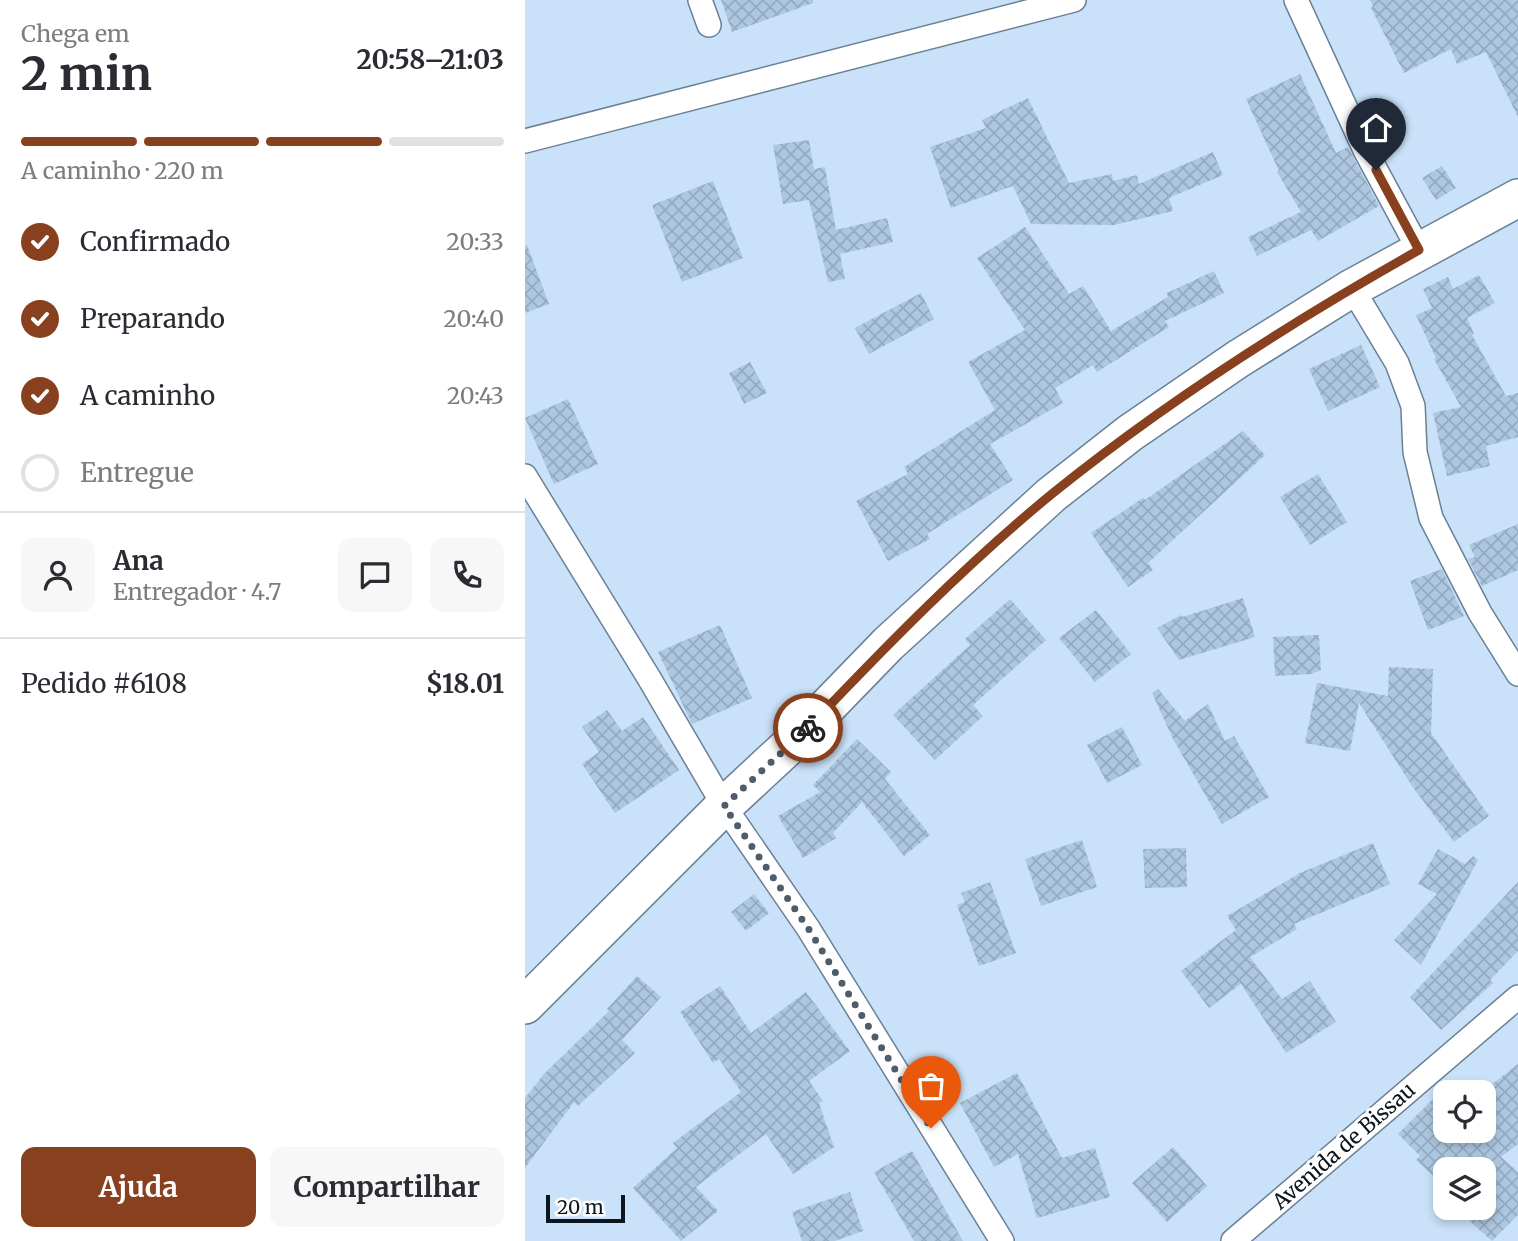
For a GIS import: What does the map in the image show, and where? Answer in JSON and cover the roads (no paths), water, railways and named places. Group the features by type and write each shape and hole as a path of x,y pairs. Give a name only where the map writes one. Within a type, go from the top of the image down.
{"main road":[{"path":"525,1005 724,806 794,741 888,644 1051,495 1189,391 1352,288 1518,198"}],"street":[{"path":"700,0 709,25"},
{"path":"525,141 1074,0"},
{"path":"1296,0 1365,150 1419,250"},
{"path":"1352,288 1397,363 1413,406 1415,452 1431,518 1480,613 1518,674"},
{"path":"525,475 724,806 808,928 1002,1241"},
{"name":"Avenida de Bissau","path":"1233,1241 1518,997"}]}
